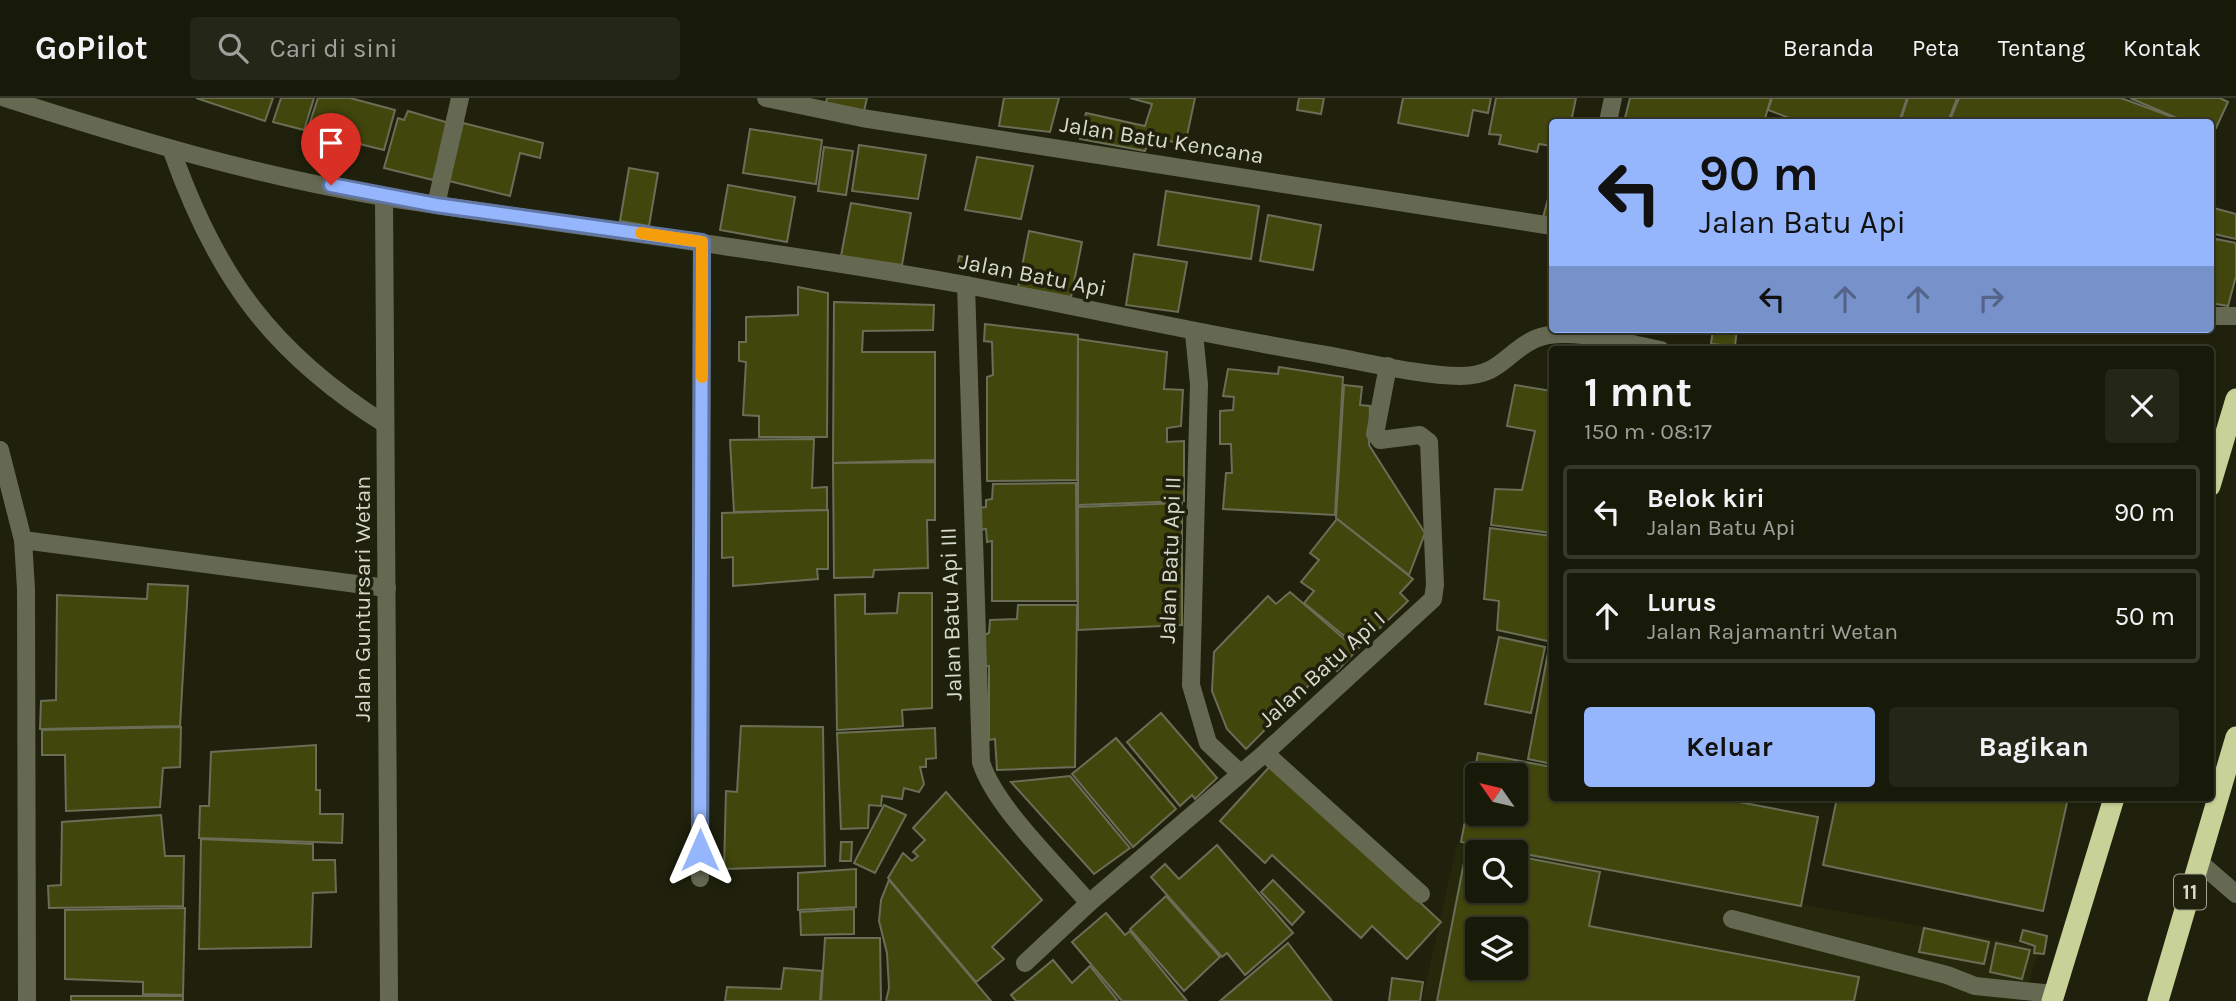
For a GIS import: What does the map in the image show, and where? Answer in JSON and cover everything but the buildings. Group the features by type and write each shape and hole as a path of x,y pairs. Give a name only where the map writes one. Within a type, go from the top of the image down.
{"highway":[{"path":"2216,449 2236,399"},
{"name":"11","path":"2158,1001 2199,862 2229,787 2236,737"},
{"path":"2053,998 2113,801"}],"street":[{"name":"Jalan Batu Api","path":"5,98 172,151 384,197 702,242 967,285 1194,333 1388,366 1462,376 1497,368 1535,339 1557,335 1577,335 1639,346"},
{"path":"436,205 460,98"},
{"name":"Jalan Batu Kencana","path":"766,98 862,118 1549,226"},
{"path":"1609,119 1614,98"},
{"path":"172,151 189,199 210,245 267,328 342,397 385,424"},
{"name":"Jalan Guntursari Wetan","path":"384,197 389,1001"},
{"path":"700,878 702,242"},
{"name":"Jalan Batu Api III","path":"967,285 981,762 987,779 1008,807 1089,903"},
{"path":"2214,316 2236,316"},
{"name":"Jalan Batu Api II","path":"1194,333 1199,384 1191,685 1208,743 1240,773"},
{"name":"Jalan Batu Api I","path":"1025,963 1089,903 1265,753 1433,599 1435,585 1429,442 1420,435 1380,440 1375,434 1388,366"},
{"path":"0,450 23,540 26,589 27,1001"},
{"path":"23,540 387,588"},
{"path":"1265,753 1421,894"},
{"path":"2199,862 2236,894"},
{"path":"1732,919 1947,975 1973,994 2053,998"}],"shaded area":[{"path":"1457,844 1465,845 1465,903 1528,903 1528,856 2040,947 2023,1001 1422,1001"}],"slow traffic":[{"path":"641,233 702,242 702,377"}],"route":[{"path":"331,185 436,205 702,242 700,850"}]}
